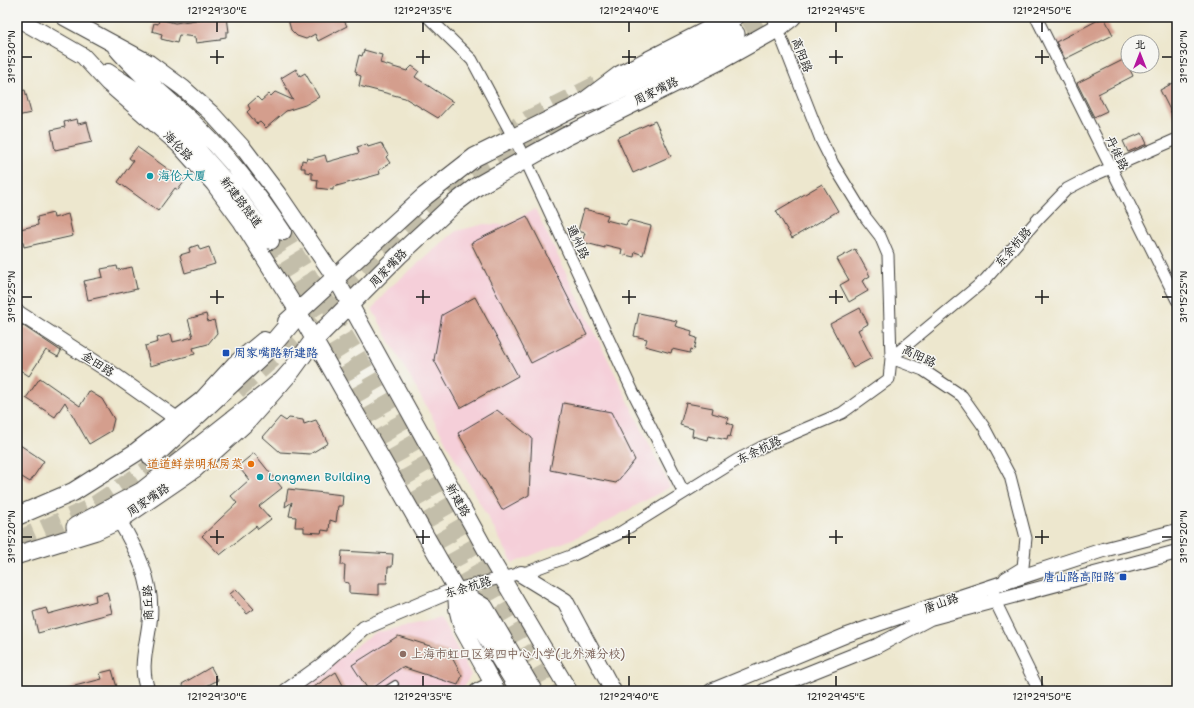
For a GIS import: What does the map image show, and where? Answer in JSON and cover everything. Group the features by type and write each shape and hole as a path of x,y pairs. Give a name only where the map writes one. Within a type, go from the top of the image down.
{"highway":[{"path":"580,105 613,93 735,25"},
{"path":"152,457 271,346 299,313"},
{"path":"76,527 142,492 279,384"}],"main road":[{"path":"64,17 149,63 183,88 212,114 244,149 278,194 336,279"},
{"name":"周家嘴路","path":"17,555 95,531 119,520 195,468 247,421 313,341 351,306 399,255 454,204 476,187 579,130 719,61 775,23 792,17"},
{"name":"海伦路","path":"17,18 83,56 108,83 178,144 214,184 241,221 299,313 313,341"},
{"name":"新建路隧道","path":"83,56 137,91 184,134 277,237 246,180 197,126 142,77 110,42"},
{"path":"17,516 73,492 135,453 202,401 236,365 299,313 425,196 455,171 512,137 580,105"},
{"name":"新建路","path":"336,279 503,578 569,691"},
{"path":"313,341 456,589 519,691"},
{"path":"521,574 565,601 613,691"},
{"path":"456,589 457,608 462,628 495,687"},
{"path":"456,589 485,607 534,691"}],"street":[{"name":"通州路","path":"428,17 472,60 525,159 634,394 684,493"},
{"name":"丹徒路","path":"1036,17 1177,300"},
{"name":"高阳路","path":"775,23 821,140 833,164 866,218 880,236 888,255 891,358 923,370 962,396 984,427 1010,476 1026,538 1023,567 992,586"},
{"name":"东余杭路","path":"286,691 322,665 364,628 456,589 521,574 573,555 618,534 707,478 756,451 842,413 889,379 891,358 985,280 1039,218 1067,189 1090,177 1177,139"},
{"name":"金田路","path":"17,312 109,371 177,419"},
{"name":"商丘路","path":"119,520 137,552 148,581 150,617 143,665 148,691"},
{"name":"唐山路","path":"711,691 847,635 1103,550 1177,531"},
{"name":"唐山路","path":"764,691 877,646 930,618 1177,552"},
{"path":"992,586 995,601 1039,691"},
{"path":"478,691 495,687"}],"lane":[{"path":"384,691 395,684"}],"shaded area":[{"path":"535,209 670,487 582,535 513,563 372,309 388,289 456,231 485,224 504,225"},
{"name":"上海市虹口区第四中心小学(北外滩分校)","path":"441,618 471,675 459,691 294,691 374,633"}],"building":[{"path":"202,17 227,17 229,32 226,32 226,37 220,38 220,40 196,43 195,37 179,35 177,43 161,39 162,34 152,31 154,23 158,24 159,19 175,23 203,19"},
{"path":"290,17 342,17 347,26 318,41 315,34 306,39 297,36 291,30 289,23"},
{"path":"1104,17 1113,35 1065,59 1056,42"},
{"path":"364,50 382,55 380,63 407,71 412,66 419,71 415,77 453,102 438,118 405,98 359,86 361,76 356,74 357,72 355,71 359,55 362,56"},
{"path":"1120,62 1120,74 1132,74 1133,76 1098,94 1107,111 1094,117 1077,83"},
{"path":"296,69 300,76 305,73 319,97 305,105 286,111 266,128 260,122 257,124 247,112 250,109 248,105 257,97 261,101 269,94 271,96 275,92 293,100 281,78"},
{"path":"1177,81 1177,124 1160,90"},
{"path":"25,90 31,113 17,116 17,92"},
{"path":"77,119 78,124 87,122 92,142 55,150 51,130 65,127 64,122"},
{"path":"655,121 671,156 633,173 617,138"},
{"path":"1142,133 1147,144 1128,152 1123,141"},
{"path":"381,143 388,155 386,157 390,163 379,170 380,174 333,187 333,190 317,188 318,180 312,179 312,173 305,172 305,168 301,168 302,160 306,161 307,158 311,159 325,155 327,162 359,153 357,147 367,144 368,147"},
{"name":"海伦大厦","path":"137,147 185,181 178,190 175,188 158,211 118,182 133,161 129,158"},
{"path":"822,184 838,211 792,238 776,211"},
{"path":"584,209 608,215 606,220 626,225 628,220 651,226 643,255 635,252 634,257 621,254 622,249 605,245 605,248 582,242 585,233 578,231"},
{"path":"53,213 54,218 68,214 73,236 24,247 20,229 38,225 37,217"},
{"path":"527,216 587,335 531,363 471,243"},
{"path":"198,245 200,250 209,247 215,264 185,273 180,255 190,252 189,248"},
{"path":"855,249 870,276 862,281 868,291 849,302 840,285 849,280 837,259"},
{"path":"117,266 118,270 132,267 137,289 88,300 84,281 103,277 101,269"},
{"path":"475,297 518,376 460,408 434,360 442,315"},
{"path":"860,308 868,324 858,330 872,358 853,368 830,324"},
{"path":"639,313 677,321 675,326 692,331 691,336 697,338 694,350 691,349 690,353 672,349 671,353 645,346 647,339 634,336"},
{"path":"206,314 208,322 214,320 217,333 208,344 193,348 195,354 150,366 145,346 158,342 157,338 171,334 173,342 193,337 188,319"},
{"path":"22,325 61,351 58,357 46,350 29,376 17,368 17,333"},
{"path":"40,378 80,406 89,391 102,399 114,419 111,431 89,444 65,402 55,417 26,398"},
{"path":"563,403 611,412 635,460 616,483 550,470"},
{"path":"686,403 713,408 712,413 729,418 727,423 733,425 730,437 728,436 727,440 708,436 707,440 692,436 693,429 680,425"},
{"path":"497,410 532,438 529,495 502,510 458,433"},
{"path":"280,417 286,421 289,418 303,420 304,424 316,420 328,443 310,454 280,452 263,437"},
{"path":"17,443 44,461 30,482 17,474"},
{"path":"254,453 282,488 259,506 271,519 258,529 256,526 220,555 202,536 237,503 231,496 249,480 238,466"},
{"path":"288,489 343,495 342,506 338,506 336,522 330,520 329,531 322,530 321,533 304,532 304,527 295,527 296,517 289,516 292,502 285,507"},
{"path":"342,551 393,554 392,567 388,567 387,583 379,583 379,595 349,593 349,583 344,582 345,565 341,565"},
{"path":"236,589 254,609 247,614 230,594"},
{"path":"107,592 112,613 38,633 33,612 46,608 48,614 96,601 95,595"},
{"path":"398,636 449,652 462,676 458,685 402,667 369,691 352,665"},
{"path":"211,667 218,680 197,691 187,691 182,684"},
{"path":"112,670 118,691 68,691 67,688 102,679 100,673"},
{"path":"336,672 346,691 308,691"}],"tunnel":[{"path":"718,40 759,17"},
{"path":"503,136 528,120 603,82"},
{"path":"237,390 383,260 461,181 521,145 562,123"},
{"path":"283,232 364,366 549,691"},
{"path":"271,241 347,364 487,611"},
{"path":"17,541 91,508 158,463 173,449"}],"place":[{"name":"海伦大厦","path":"150,176"},
{"name":"周家嘴路新建路","path":"226,353"},
{"name":"道道鲜崇明私房菜","path":"251,464"},
{"name":"Longmen Building","path":"260,477"},
{"name":"唐山路高阳路","path":"1123,577"},
{"name":"上海市虹口区第四中心小学(北外滩分校)","path":"403,654"}]}
